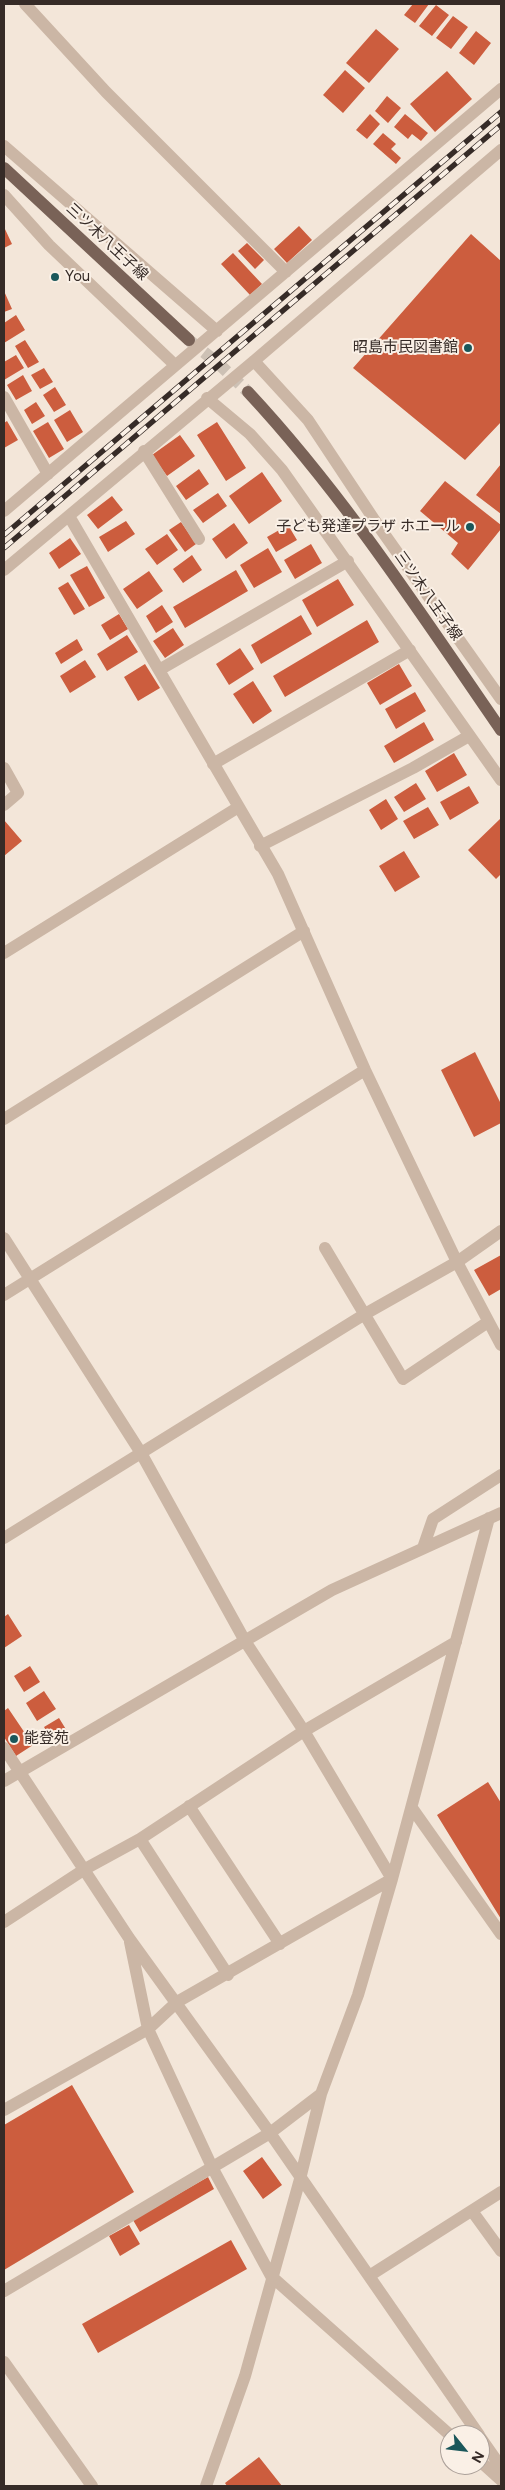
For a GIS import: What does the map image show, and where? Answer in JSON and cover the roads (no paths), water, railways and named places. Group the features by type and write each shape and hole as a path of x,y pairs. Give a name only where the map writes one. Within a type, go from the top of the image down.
{"main road":[{"name":"三ツ木八王子線","path":"4,168 189,340"},
{"name":"三ツ木八王子線","path":"248,392 291,438 342,502 501,730"}],"street":[{"path":"25,4 106,92 286,272"},
{"path":"4,512 501,89"},
{"path":"4,146 217,331"},
{"path":"4,570 207,398 254,361 501,150"},
{"path":"4,195 49,245 175,365"},
{"path":"254,361 308,420 375,521 501,699"},
{"path":"4,397 48,474"},
{"path":"207,398 240,424 270,456 308,504 501,780"},
{"path":"144,452 199,539"},
{"path":"69,516 237,808 278,874 366,1070 457,1262 501,1345"},
{"path":"159,670 348,561"},
{"path":"213,764 410,650"},
{"path":"260,846 469,736"},
{"path":"4,768 18,793 4,805"},
{"path":"4,953 237,808"},
{"path":"4,1119 304,931"},
{"path":"4,1295 366,1070"},
{"path":"4,1538 365,1314 457,1262 501,1231"},
{"path":"4,1238 140,1453 245,1641 304,1731 392,1879"},
{"path":"325,1248 403,1379 488,1322"},
{"path":"423,1548 433,1519 501,1475"},
{"path":"4,1781 332,1590 501,1513"},
{"path":"206,2486 245,2376 300,2179 321,2094 358,1996 412,1808 489,1518"},
{"path":"4,1922 85,1869 140,1839 304,1731 456,1642"},
{"path":"4,1748 129,1938 270,2133 471,2425"},
{"path":"189,1806 280,1944"},
{"path":"412,1808 501,1934"},
{"path":"140,1839 228,1975"},
{"path":"4,2110 148,2029 177,2002 228,1975 392,1879"},
{"path":"129,1938 148,2029 212,2167 272,2276 440,2426"},
{"path":"4,2291 270,2133 321,2094"},
{"path":"369,2276 501,2192"},
{"path":"472,2211 501,2251"},
{"path":"4,2362 92,2486"},
{"path":"490,2452 501,2467"},
{"path":"490,2470 501,2480"}],"tunnel":[{"path":"190,341 220,365 248,392"}],"railway":[{"path":"4,535 501,112"},
{"path":"4,548 501,125"}],"place":[{"name":"You","path":"55,277"},
{"name":"昭島市民図書館","path":"468,348"},
{"name":"子ども発達プラザ ホエール","path":"470,527"},
{"name":"能登苑","path":"14,1739"}]}
